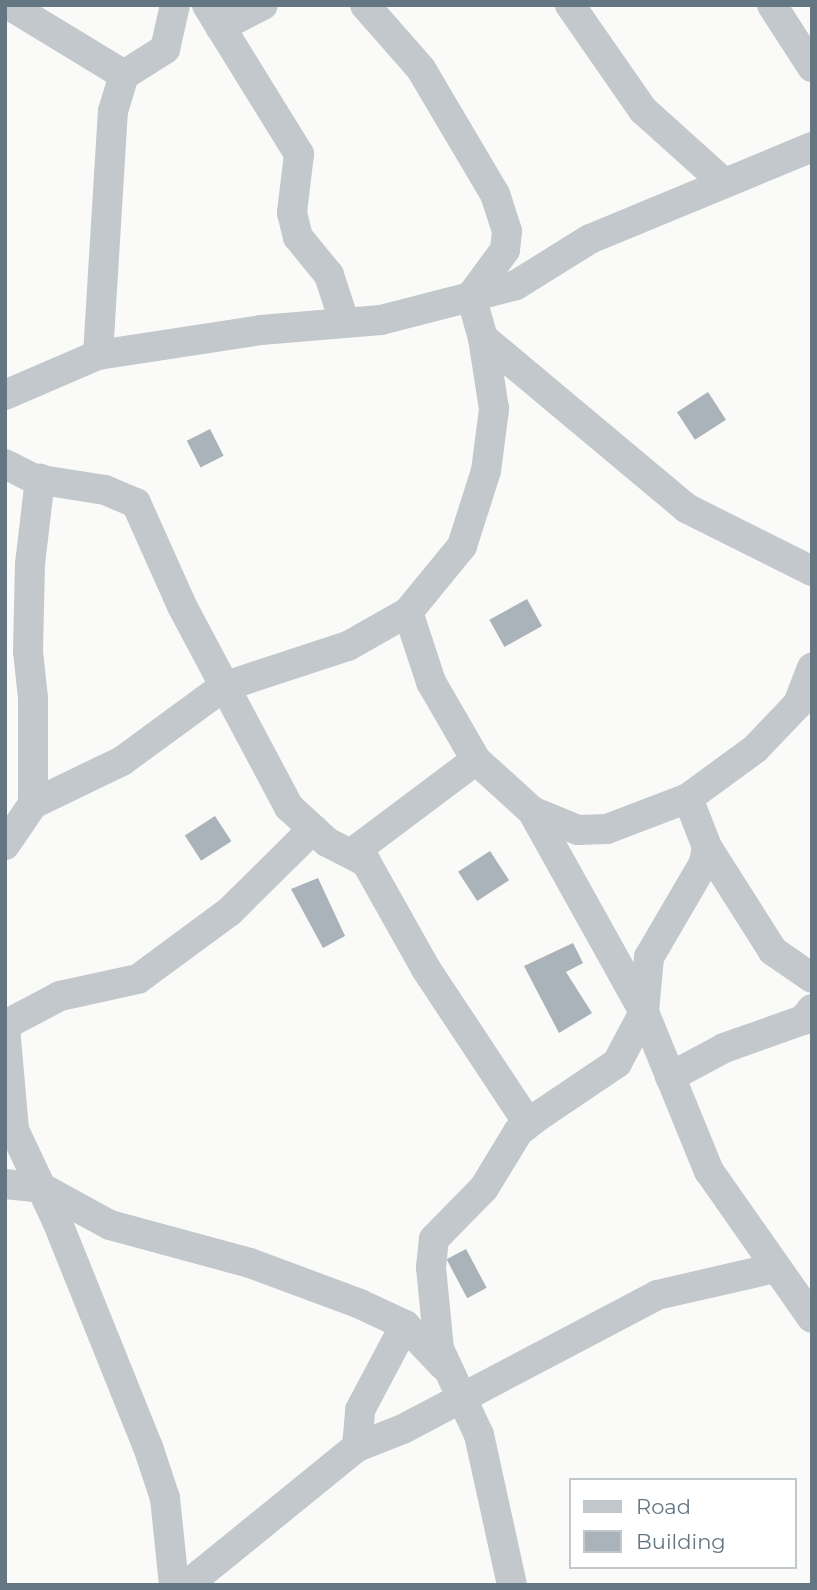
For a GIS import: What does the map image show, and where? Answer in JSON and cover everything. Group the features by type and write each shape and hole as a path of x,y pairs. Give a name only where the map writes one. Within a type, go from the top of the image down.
{"street":[{"path":"9,5 124,75"},
{"path":"98,355 106,168 113,111 124,75 165,49 175,5"},
{"path":"264,5 214,16 299,154 292,213 298,237 329,275 344,321"},
{"path":"365,5 421,69 495,194 507,231 505,250 471,296"},
{"path":"570,5 643,110 723,183"},
{"path":"772,5 812,67"},
{"path":"5,395 98,355 344,321 381,320 516,285 590,239 812,147"},
{"path":"5,845 33,804 122,761 223,687 348,646 408,612 462,546 486,471 494,409 483,338 471,296"},
{"path":"483,338 686,508 812,571"},
{"path":"5,464 40,479 105,490 136,503 223,687 289,807 313,829 366,862 426,969 517,1112 537,1117"},
{"path":"33,804 33,698 28,651 30,564 40,479"},
{"path":"408,612 431,682 476,760 531,811 643,1012 709,1171 740,1209 775,1268 812,1318"},
{"path":"531,811 578,830 607,830 688,798 755,749 798,704 812,668"},
{"path":"352,853 476,760"},
{"path":"688,798 707,847 773,951 812,978"},
{"path":"174,1585 165,1498 148,1447 41,1188 14,1130 5,1026 60,996 138,979 229,912 313,829"},
{"path":"512,1585 479,1435 459,1387 439,1349 432,1293 434,1238 484,1188 518,1132 617,1063 643,1012 649,957 704,863 707,847"},
{"path":"670,1077 724,1048 803,1020 812,1009"},
{"path":"5,1184 41,1188 110,1225 250,1263 405,1325 459,1387"},
{"path":"187,1585 357,1447 459,1387 657,1295 775,1268"},
{"path":"357,1447 360,1410 405,1325"}],"building":[{"path":"708,392 726,420 695,440 677,412"},
{"path":"210,429 224,456 200,468 187,441"},
{"path":"527,599 542,626 504,647 489,620"},
{"path":"215,816 231,841 201,861 185,836"},
{"path":"490,851 509,880 477,901 458,872"},
{"path":"318,878 345,936 323,948 291,889"},
{"path":"573,943 583,963 566,972 592,1013 559,1033 524,966"},
{"path":"466,1249 487,1288 467,1298 447,1259"}]}
